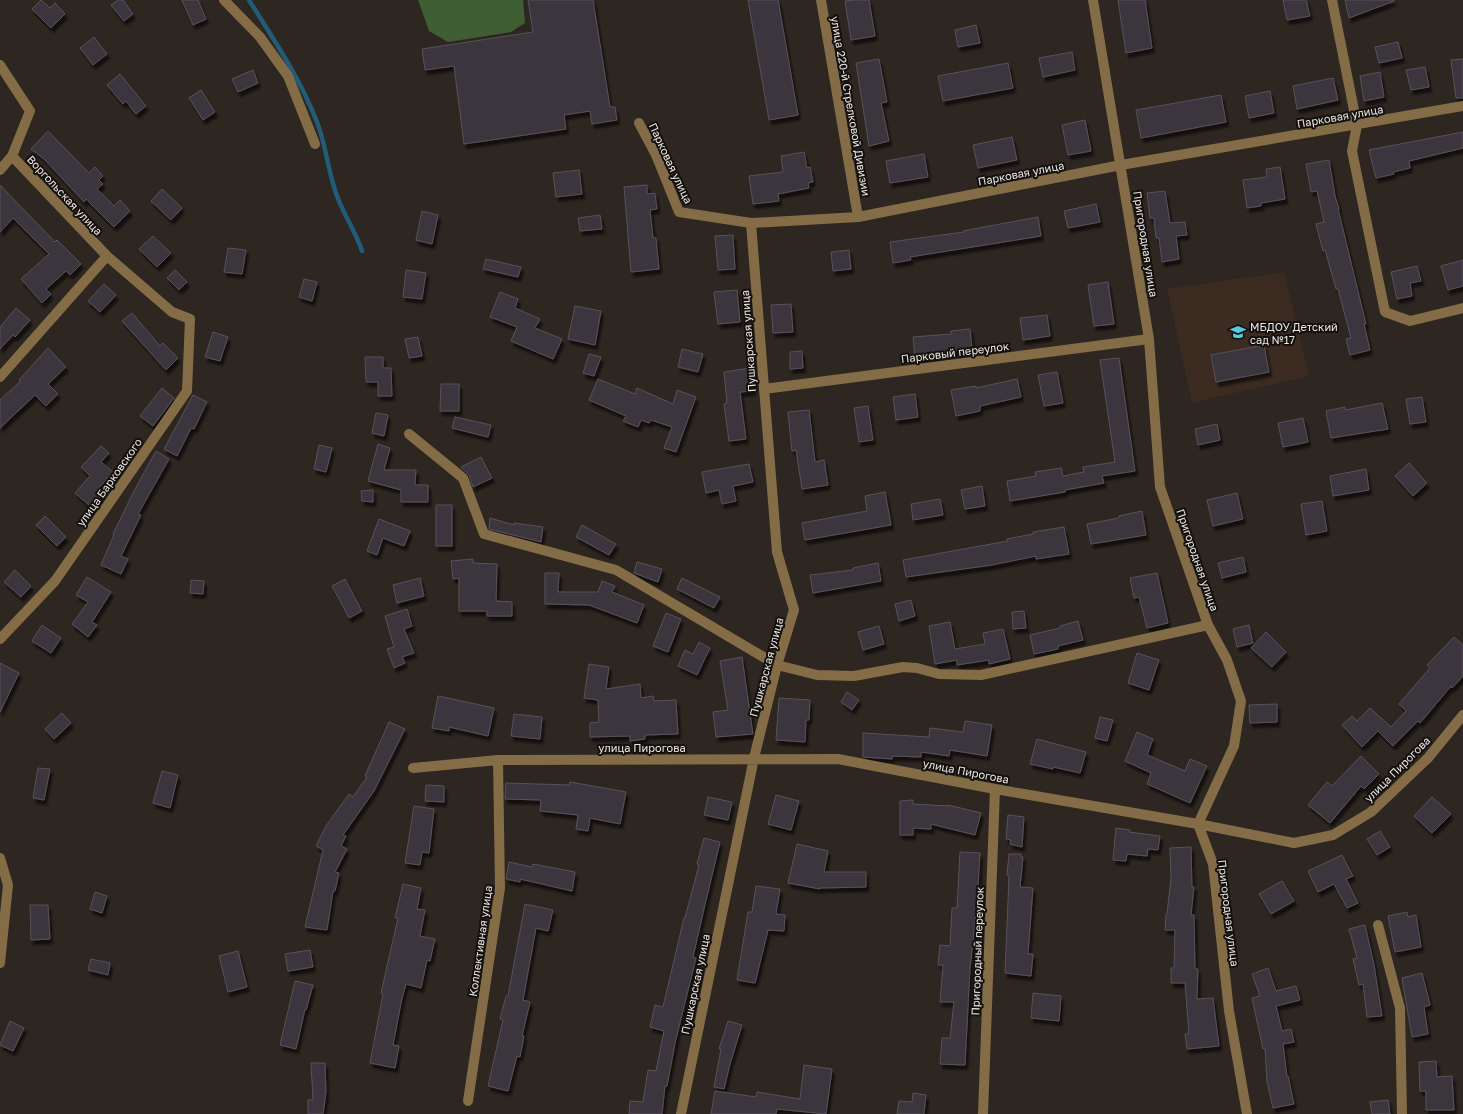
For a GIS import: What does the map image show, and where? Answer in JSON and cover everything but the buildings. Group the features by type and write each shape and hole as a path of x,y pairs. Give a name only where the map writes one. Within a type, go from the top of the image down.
{"street":[{"path":"224,0 260,37 288,76 315,144"},
{"name":"улица 220-й Стрелковой Дивизии","path":"821,0 858,217"},
{"name":"Пригородная улица","path":"1093,0 1149,339 1160,487 1208,625 1227,660 1241,701 1234,746 1198,824 1213,864 1229,1011 1247,1114"},
{"path":"1332,0 1357,125 1352,151 1385,312 1410,321 1463,308"},
{"name":"Воргольская улица","path":"0,65 30,111 12,156 107,256 172,312 190,319"},
{"name":"Парковая улица","path":"639,123 656,155 679,212 751,223 858,217 1121,165 1463,106"},
{"path":"0,170 12,156"},
{"name":"Пушкарская улица","path":"681,1114 754,758 777,665 794,610 777,552 751,223"},
{"path":"0,377 107,256"},
{"name":"улица Барковского","path":"0,639 55,581 187,391 190,319"},
{"name":"Парковый переулок","path":"764,389 1149,339"},
{"path":"409,434 463,478 484,534 616,570 777,665 817,675 854,676 903,667 917,668 939,674 981,675 1208,625"},
{"name":"улица Пирогова","path":"413,768 498,760 754,758 838,759 995,789 1198,824 1294,843 1333,835 1371,812 1428,758 1463,715"},
{"name":"Коллективная улица","path":"468,1101 500,888 498,760"},
{"name":"Пригородный переулок","path":"982,1114 995,789"},
{"path":"0,858 8,885 0,963"},
{"path":"1378,925 1400,1008 1402,1114"}],"shaded area":[{"name":"МБДОУ Детский сад №17","path":"1284,272 1309,376 1192,403 1167,289"}],"green space":[{"path":"418,0 523,0 525,23 511,32 448,42 429,31"}],"waterway":[{"path":"249,0 303,90 317,122 335,191 362,251"}],"place":[{"name":"МБДОУ Детский сад №17","path":"1238,332"}]}
